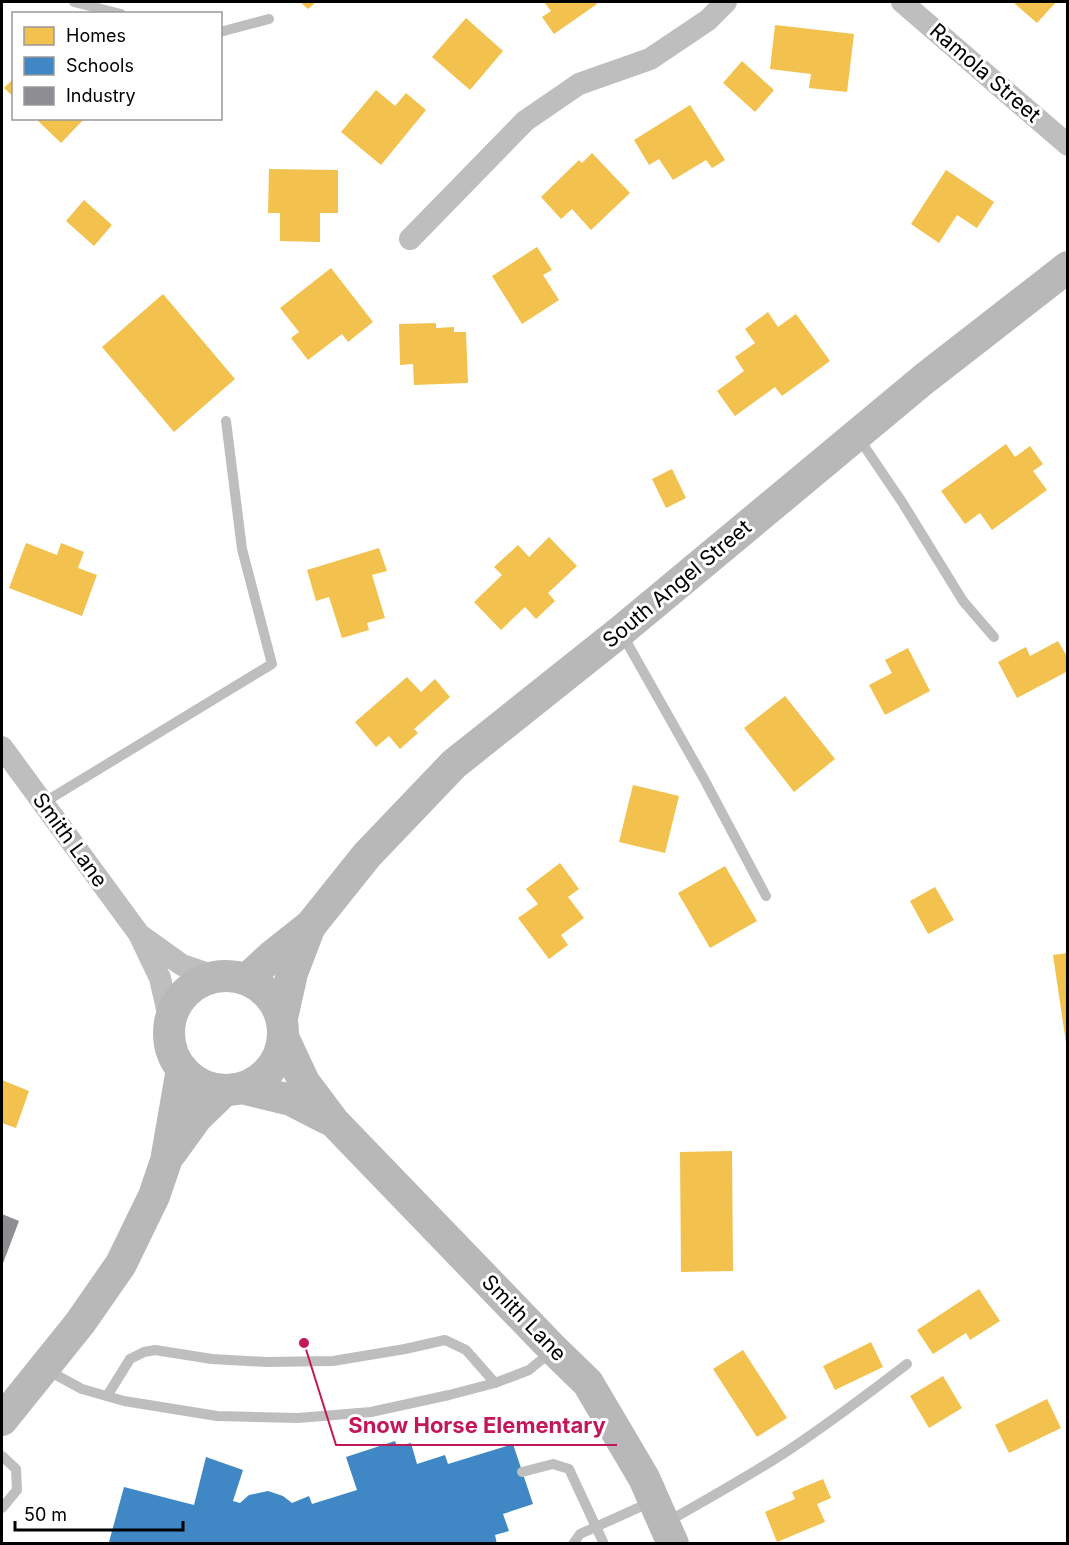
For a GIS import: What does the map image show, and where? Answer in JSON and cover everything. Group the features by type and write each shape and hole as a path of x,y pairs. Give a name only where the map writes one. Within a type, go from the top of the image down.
{"street":[{"path":"410,238 525,121 579,84 650,59 708,20 726,2"},
{"name":"Ramola Street","path":"903,2 1068,145"},
{"name":"South Angel Street","path":"247,979 310,926 367,855 454,764 621,631 924,379 1068,267"},
{"name":"Smith Lane","path":"2,747 139,934 160,978 170,1022"},
{"name":"South Angel Street","path":"283,1027 292,973 310,926"},
{"name":"Smith Lane","path":"139,934 182,965 214,976"},
{"path":"231,975 247,979 261,987 274,1001 283,1027 279,1055 269,1071 257,1082 233,1089 209,1087 194,1080 182,1069 173,1054 169,1038 170,1022 176,1006 186,992 199,982 214,976 231,975"},
{"name":"Smith Lane","path":"283,1027 304,1082 334,1122 588,1383 644,1478 663,1523"},
{"path":"2,1420 80,1323 121,1264 154,1197 166,1161 182,1069"},
{"path":"166,1161 197,1117 233,1089"},
{"name":"Smith Lane","path":"233,1089 291,1100 334,1122"}],"lane":[{"path":"74,2 113,12"},
{"path":"222,31 269,19"},
{"path":"43,803 272,664 242,549 226,421"},
{"path":"856,435 902,502 963,601 994,637"},
{"path":"621,631 766,896"},
{"path":"107,1396 130,1359 144,1352 155,1350 212,1359 267,1362 333,1361 445,1340 466,1350 495,1383"},
{"path":"44,1368 82,1389 124,1401 216,1416 298,1418 371,1412 495,1383 529,1370 554,1350"},
{"path":"573,1544 580,1534 596,1527 663,1523 722,1491 788,1450 855,1404 907,1364"},
{"path":"2,1456 16,1469 17,1490 2,1508"},
{"path":"522,1472 553,1464 569,1468 604,1544"}],"building: Homes":[{"path":"300,2 316,2 308,9"},
{"path":"544,2 595,2 597,4 554,34 542,17 551,11"},
{"path":"1013,2 1056,2 1037,23"},
{"path":"466,18 503,51 470,90 432,57"},
{"path":"775,25 854,34 847,92 809,88 811,74 770,69"},
{"path":"742,61 774,90 755,112 723,83"},
{"path":"12,80 12,95 4,88"},
{"path":"376,90 395,106 406,93 426,110 381,165 341,132"},
{"path":"690,105 725,160 712,168 706,160 673,180 659,159 649,165 634,140"},
{"path":"37,120 83,120 61,143"},
{"path":"592,153 630,193 591,230 572,209 561,219 541,197 579,160 582,163"},
{"path":"269,169 338,170 338,213 320,213 320,242 280,241 280,213 268,213"},
{"path":"946,170 994,202 977,228 957,215 939,243 911,224"},
{"path":"84,200 112,225 94,246 66,221"},
{"path":"537,247 552,270 543,275 559,300 522,324 492,276"},
{"path":"331,268 373,322 348,342 342,334 308,360 291,338 299,332 280,308"},
{"path":"163,294 235,379 174,432 102,347"},
{"path":"768,312 778,327 796,314 830,361 782,396 775,387 735,416 717,391 744,371 735,357 755,343 745,329"},
{"path":"436,323 436,328 454,327 454,332 466,332 468,383 414,385 413,364 400,365 399,324"},
{"path":"1006,444 1015,457 1030,446 1043,464 1033,471 1047,490 992,530 980,513 965,524 941,491"},
{"path":"672,469 686,498 666,508 652,479"},
{"path":"549,537 577,566 548,593 555,601 536,619 525,607 501,630 474,602 502,575 494,567 518,545 529,557"},
{"path":"26,543 57,555 61,543 84,552 78,568 97,575 82,616 9,588"},
{"path":"379,548 387,571 372,575 385,618 367,623 369,630 342,638 329,597 316,601 307,570"},
{"path":"1058,641 1068,658 1068,671 1017,698 998,662 1026,647 1030,656"},
{"path":"908,648 930,691 885,715 869,685 892,673 885,660"},
{"path":"407,677 421,692 435,679 450,697 414,729 418,733 400,749 389,736 376,747 355,722"},
{"path":"785,696 835,759 794,792 744,728"},
{"path":"633,785 679,796 665,853 619,842"},
{"path":"560,863 579,889 568,897 584,918 561,935 568,945 549,959 518,918 538,904 526,889"},
{"path":"725,866 757,921 710,948 678,893"},
{"path":"935,887 954,920 928,934 910,901"},
{"path":"1068,953 1068,1043 1066,1043 1053,955"},
{"path":"2,1080 29,1091 16,1128 2,1123"},
{"path":"732,1151 733,1271 681,1272 680,1152"},
{"path":"979,1289 1000,1321 970,1340 966,1333 933,1354 917,1330"},
{"path":"871,1342 883,1367 835,1390 823,1366"},
{"path":"743,1350 787,1418 757,1437 713,1369"},
{"path":"943,1376 962,1408 929,1428 910,1396"},
{"path":"1047,1399 1061,1428 1009,1453 995,1425"},
{"path":"823,1479 831,1498 817,1504 825,1522 777,1542 765,1512 795,1499 792,1492"}],"building: Schools":[{"path":"395,1441 397,1446 411,1443 417,1464 445,1455 448,1464 513,1444 533,1504 503,1514 509,1531 495,1535 497,1544 115,1544 109,1542 124,1487 194,1505 206,1457 243,1470 233,1501 240,1503 249,1495 268,1491 283,1496 292,1503 309,1496 312,1504 357,1490 346,1457"}],"building: Industry":[{"path":"2,1214 19,1221 2,1266"}],"place":[{"name":"Snow Horse Elementary","path":"304,1343"}]}
